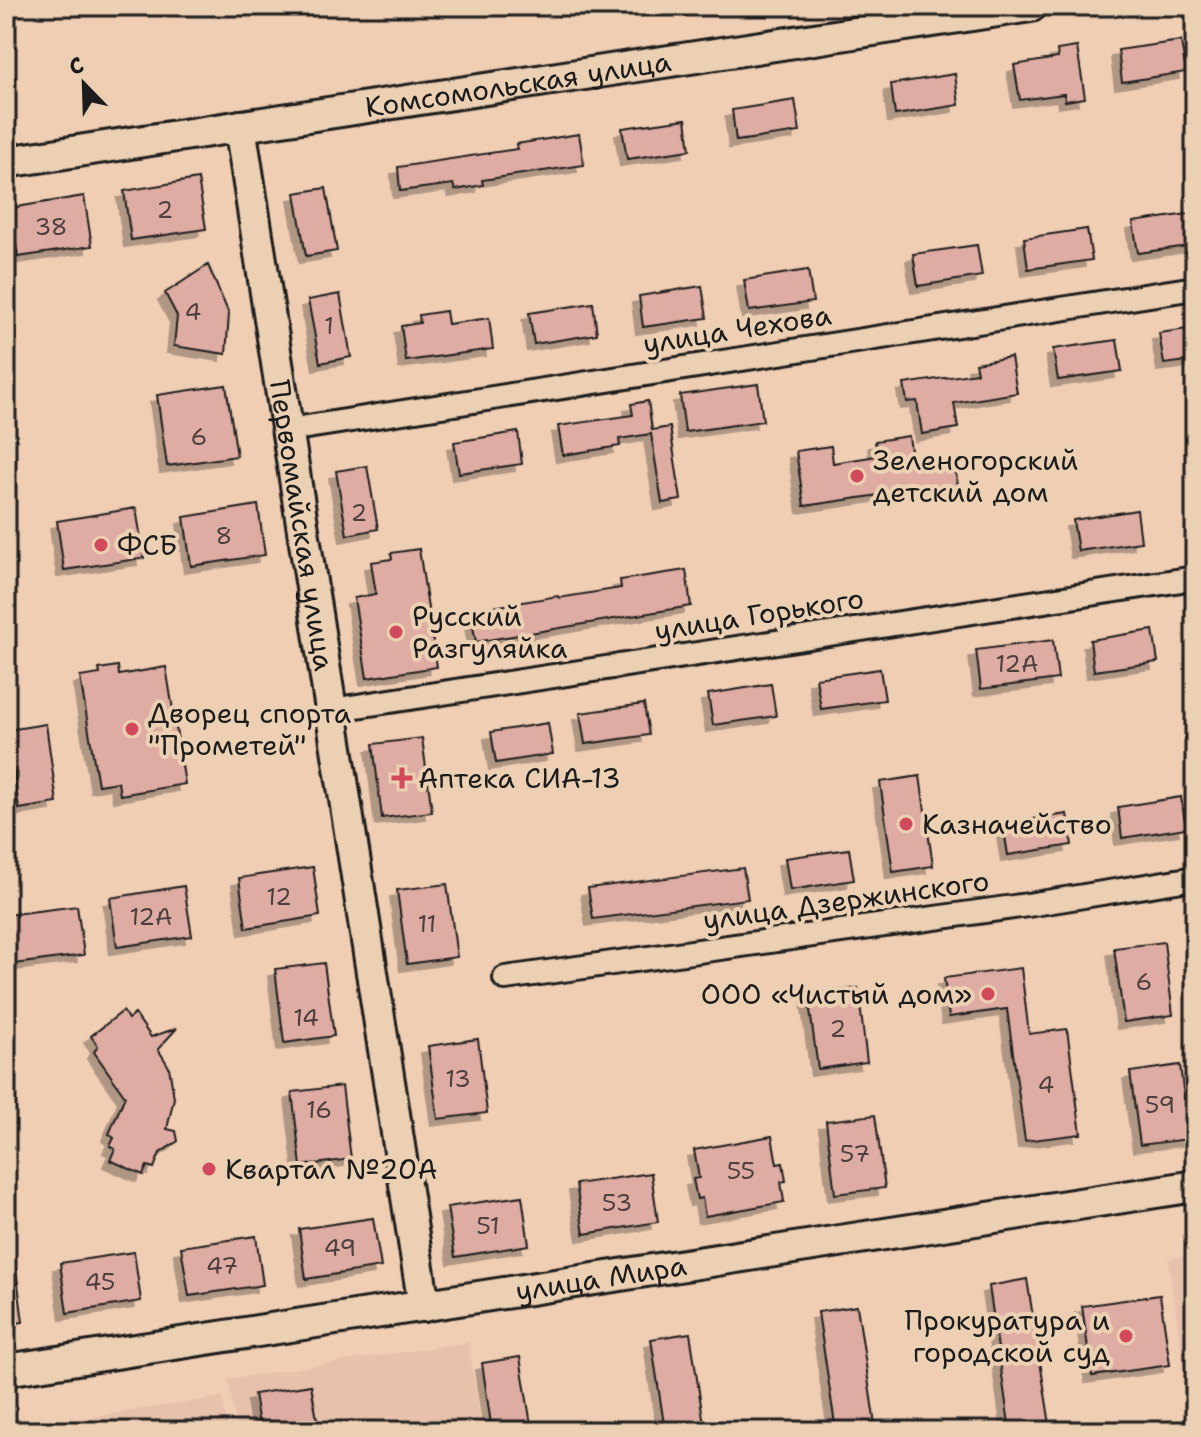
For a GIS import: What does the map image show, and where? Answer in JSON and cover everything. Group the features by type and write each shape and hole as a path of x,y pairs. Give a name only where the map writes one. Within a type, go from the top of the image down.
{"street":[{"name":"Комсомольская улица","path":"6,162 1031,6"},
{"name":"Первомайская улица","path":"240,126 424,1306"},
{"name":"улица Чехова","path":"288,430 1195,288"},
{"name":"улица Горького","path":"331,710 1195,578"},
{"name":"улица Дзержинского","path":"505,978 1014,907 1195,878"},
{"name":"улица Мира","path":"6,1370 1195,1186"}],"shaded area":[{"path":"1195,1255 1195,1431 1193,1431 1168,1259"},
{"path":"468,1342 482,1431 237,1431 228,1379"},
{"path":"222,1397 228,1431 6,1431 6,1430"}],"building":[{"path":"1181,41 1186,72 1122,82 1118,50"},
{"path":"1077,47 1085,98 1065,101 1064,94 1020,100 1014,65 1058,58 1057,50"},
{"path":"955,74 959,105 895,115 891,84"},
{"path":"795,100 800,132 736,141 732,110"},
{"path":"686,119 690,150 627,159 622,128"},
{"path":"579,134 584,165 482,180 483,185 455,190 453,184 400,191 398,167 517,149 516,144"},
{"path":"198,179 206,229 131,240 124,191"},
{"path":"326,188 337,251 306,256 295,193"},
{"path":"84,196 92,246 18,257 10,208"},
{"path":"1195,213 1195,245 1138,253 1133,222"},
{"path":"1087,229 1092,260 1028,269 1024,238"},
{"path":"977,245 982,276 918,286 913,254"},
{"path":"208,265 229,314 226,354 174,346 177,316 165,293"},
{"path":"808,270 813,302 749,311 744,280"},
{"path":"702,286 707,318 643,327 639,296"},
{"path":"340,294 351,357 320,363 308,300"},
{"path":"593,303 597,334 534,344 529,313"},
{"path":"446,311 448,324 489,318 493,349 406,361 401,326 420,323 419,315"},
{"path":"1195,328 1195,360 1164,364 1159,333"},
{"path":"1117,340 1122,371 1058,380 1053,349"},
{"path":"1011,357 1017,393 954,403 958,428 922,434 917,401 907,402 904,384 977,373 975,363"},
{"path":"758,384 763,421 685,432 680,395"},
{"path":"226,385 237,456 167,466 157,395"},
{"path":"648,401 652,430 670,427 681,500 662,503 651,434 619,439 620,446 563,455 558,426 633,415 631,404"},
{"path":"518,432 522,464 459,473 454,442"},
{"name":"Зеленогорский детский дом","path":"909,436 913,467 954,461 958,486 804,506 796,451 831,446 833,463 877,456 875,441"},
{"path":"367,466 378,529 347,535 336,471"},
{"path":"258,505 265,555 191,566 184,517"},
{"name":"ФСБ","path":"136,508 144,558 64,570 57,521"},
{"path":"1137,510 1141,542 1078,551 1073,520"},
{"name":"Русский Разгуляйка","path":"419,549 437,667 367,678 354,598 376,594 371,562 392,559 391,553"},
{"path":"686,570 691,606 476,642 470,611 621,588 620,580"},
{"path":"1153,630 1158,662 1094,671 1090,640"},
{"path":"1053,640 1058,679 981,689 976,650"},
{"name":"Дворец спорта \"Прометей\"","path":"118,666 119,675 166,667 185,784 120,795 118,782 98,785 80,677 100,674 99,669"},
{"path":"880,669 885,700 821,709 816,678"},
{"path":"771,684 776,716 713,725 708,694"},
{"path":"644,704 649,735 585,744 580,713"},
{"path":"548,723 553,754 496,763 491,732"},
{"path":"46,724 57,803 19,809 8,730"},
{"name":"Аптека СИА-13","path":"422,738 432,812 382,818 373,744"},
{"name":"Казначейство","path":"920,776 933,866 893,872 880,782"},
{"path":"1181,797 1186,828 1122,838 1118,807"},
{"path":"1067,814 1072,845 1008,855 1003,824"},
{"path":"849,849 854,880 790,890 785,858"},
{"path":"313,867 320,916 246,928 239,878"},
{"path":"743,868 748,899 593,919 588,888"},
{"path":"447,884 457,957 407,964 397,890"},
{"path":"184,886 192,936 117,947 110,898"},
{"path":"77,906 84,955 6,965 6,915"},
{"path":"1164,942 1173,1015 1124,1022 1114,948"},
{"path":"324,963 334,1036 284,1043 275,969"},
{"path":"1021,968 1029,1034 1067,1029 1081,1134 1025,1141 1007,1009 949,1017 944,978"},
{"path":"858,988 867,1062 818,1069 808,995"},
{"path":"123,1011 128,1019 135,1014 151,1037 177,1028 158,1049 169,1067 174,1098 167,1129 176,1131 178,1141 160,1153 154,1168 147,1166 143,1175 110,1160 115,1149 110,1146 114,1138 109,1134 125,1096 94,1052 98,1046 91,1036"},
{"path":"478,1039 487,1113 438,1119 428,1046"},
{"path":"1180,1065 1189,1139 1140,1145 1130,1072"},
{"path":"342,1086 351,1159 301,1166 292,1092"},
{"path":"875,1115 885,1188 835,1194 826,1121"},
{"path":"772,1136 777,1164 783,1163 786,1181 781,1182 784,1202 705,1216 702,1198 697,1199 693,1179 699,1178 694,1150"},
{"path":"651,1173 658,1222 584,1234 576,1184"},
{"path":"522,1196 529,1245 455,1257 447,1207"},
{"path":"373,1218 381,1267 306,1279 299,1229"},
{"path":"256,1236 263,1285 189,1296 181,1247"},
{"path":"134,1252 141,1301 67,1313 60,1263"},
{"path":"16,1269 23,1322 6,1325 6,1270"},
{"path":"1027,1279 1051,1431 1010,1431 989,1286"},
{"name":"Прокуратура и городской суд","path":"1160,1295 1170,1365 1092,1376 1082,1306"},
{"path":"857,1306 876,1431 836,1431 818,1312"},
{"path":"690,1333 705,1431 665,1431 651,1339"},
{"path":"520,1357 532,1431 492,1431 482,1363"},
{"path":"311,1385 319,1431 260,1431 254,1394"}],"place":[{"name":"Зеленогорский детский дом","path":"857,476"},
{"name":"ФСБ","path":"101,545"},
{"name":"Русский Разгуляйка","path":"396,632"},
{"name":"Дворец спорта \"Прометей\"","path":"132,729"},
{"name":"Аптека СИА-13","path":"402,778"},
{"name":"Казначейство","path":"906,824"},
{"name":"ООО «Чистый дом»","path":"988,994"},
{"name":"Квартал №20А","path":"209,1169"},
{"name":"Прокуратура и городской суд","path":"1126,1336"}]}
